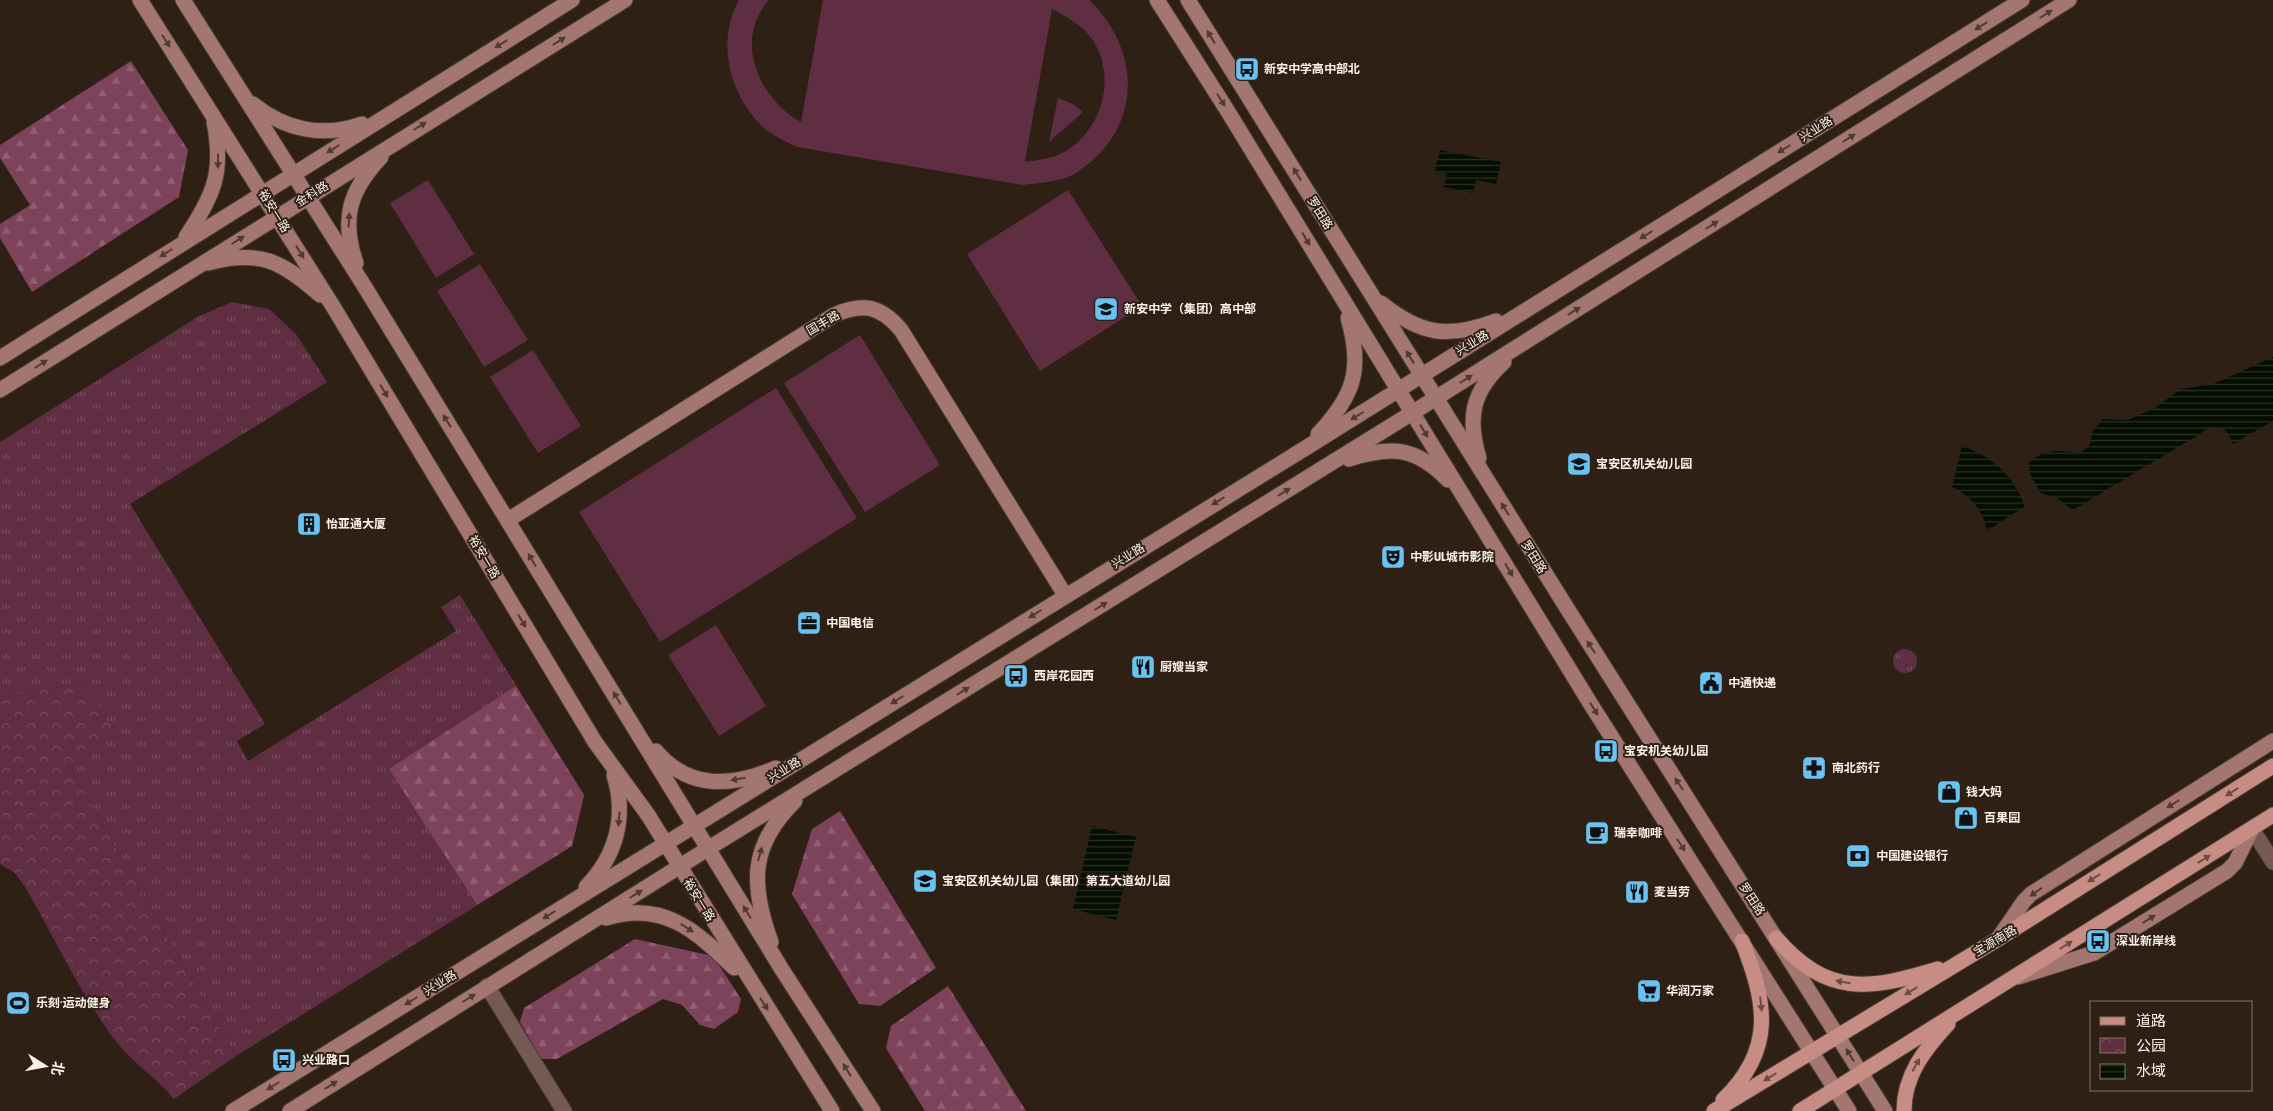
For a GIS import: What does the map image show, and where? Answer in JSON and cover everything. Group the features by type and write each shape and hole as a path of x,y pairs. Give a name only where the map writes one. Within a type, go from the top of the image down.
{"main road":[{"name":"裕安一路","path":"140,0 277,215 595,742 665,844 832,1111"},
{"path":"183,0 363,284 781,968 873,1111"},
{"path":"0,358 572,0"},
{"name":"金科路","path":"0,390 395,141 625,0"},
{"name":"罗田路","path":"1157,0 1342,297 1590,703 1849,1111"},
{"name":"罗田路","path":"1188,0 1421,375 1885,1111"},
{"name":"兴业路","path":"233,1111 1304,449 2022,0"},
{"name":"兴业路","path":"290,1111 708,848 1533,338 2069,0"},
{"path":"242,94 265,114 292,127 307,130 338,131 385,116"},
{"path":"183,242 209,202 217,180 219,153 212,113"},
{"path":"363,284 350,241 349,212 353,194 362,180 395,141"},
{"path":"195,267 239,257 267,259 292,272 334,308"},
{"path":"1364,283 1394,313 1413,325 1428,330 1447,333 1467,330 1523,312"},
{"path":"1304,449 1338,411 1346,398 1354,376 1356,360 1354,340 1342,297"},
{"name":"国丰路","path":"508,520 834,315 852,308 871,308 886,314 901,330 1065,595"},
{"path":"1492,488 1475,445 1472,418 1474,405 1479,392 1497,368 1533,338"},
{"path":"1319,470 1366,454 1386,450 1401,451 1420,458 1433,466 1468,502"},
{"path":"631,721 662,758 689,777 705,781 721,782 749,777 816,751"},
{"path":"1998,939 2024,901 2031,894 2273,741"},
{"path":"572,900 606,864 613,848 620,820 620,798 615,776 595,742"},
{"name":"宝源南路","path":"1712,1111 1998,939 2273,766"},
{"path":"781,968 768,931 760,896 757,876 758,860 768,835 786,810 803,793 832,772"},
{"path":"1800,1111 2273,815"},
{"path":"2009,980 2094,953 2227,872 2234,863 2252,828"},
{"path":"590,922 630,913 645,912 670,919 684,925 705,940 750,982"},
{"path":"1776,938 1794,958 1809,970 1846,984 1886,982 1958,962"},
{"path":"1712,1111 1734,1089 1758,1045 1762,1021 1762,1001 1757,980 1742,941"},
{"path":"1904,1111 1909,1079 1919,1059 1935,1038 1965,1007"}],"street":[{"path":"2252,828 2273,862"},
{"path":"487,986 564,1111"}],"green space":[{"path":"739,0 769,0 758,16 753,33 752,50 756,67 763,84 773,99 786,112 801,122 823,0 1089,0 1107,21 1119,43 1126,67 1128,91 1123,115 1113,137 1096,157 1074,174 1042,183 1022,185 797,147 766,130 739,95 729,63 727,47 732,15","holes":["1052,9 1074,22 1092,39 1100,53 1105,84 1097,115 1079,141 1066,151 1056,155 1025,162"]},
{"path":"131,61 188,150 179,197 32,292 0,238 0,224 30,205 0,158 0,145"},
{"path":"1058,98 1073,104 1083,112 1049,142"},
{"path":"428,180 474,254 436,278 390,203"},
{"path":"1068,190 1142,306 1040,371 967,254"},
{"path":"480,264 528,340 484,367 437,291"},
{"path":"232,302 269,309 296,334 327,382 130,504 265,724 237,741 248,761 456,631 441,607 460,595 584,795 572,846 236,1056 68,765 84,683 0,697 0,442 199,316"},
{"path":"860,335 940,465 865,512 784,383"},
{"path":"533,350 581,426 538,453 490,377"},
{"path":"776,388 857,518 660,642 579,512"},
{"path":"716,625 766,706 719,736 668,655"},
{"path":"1905,649 1914,652 1917,661 1914,670 1905,673 1896,670 1893,661 1896,652"},
{"path":"84,683 117,735 68,765 236,1056 174,1099 114,1039 79,984 25,887 15,873 0,864 0,697"},
{"path":"516,686 584,795 572,846 477,905 389,769"},
{"path":"840,811 936,968 880,1006 859,1004 792,894 812,829"},
{"path":"635,939 713,956 741,999 738,1012 714,1029 700,1025 682,1005 663,999 557,1059 541,1059 520,1022 524,1008"},
{"path":"948,986 1026,1111 925,1111 886,1048 891,1026"}],"water":[{"path":"1440,150 1501,162 1496,184 1476,180 1473,193 1444,187 1447,174 1435,171"},
{"path":"2273,357 2273,421 2233,444 2228,433 2220,427 2205,430 2073,510 2057,498 2041,493 2030,474 2029,463 2046,452 2066,451 2081,453 2090,444 2092,432 2103,419 2128,420 2155,408 2181,389 2213,384"},
{"path":"1962,446 1983,455 2001,469 2014,485 2025,506 1987,531 1983,517 1975,504 1952,487"},
{"path":"1092,826 1136,837 1116,920 1073,909"}],"place":[{"name":"新安中学高中部北","path":"1247,69"},
{"name":"新安中学（集团）高中部","path":"1106,309"},
{"name":"宝安区机关幼儿园","path":"1579,464"},
{"name":"怡亚通大厦","path":"309,524"},
{"name":"中影UL城市影院","path":"1393,557"},
{"name":"中国电信","path":"809,623"},
{"name":"厨嫂当家","path":"1143,667"},
{"name":"西岸花园西","path":"1016,676"},
{"name":"中通快递","path":"1711,683"},
{"name":"宝安机关幼儿园","path":"1606,751"},
{"name":"南北药行","path":"1814,768"},
{"name":"钱大妈","path":"1949,792"},
{"name":"百果园","path":"1966,818"},
{"name":"瑞幸咖啡","path":"1597,833"},
{"name":"中国建设银行","path":"1858,856"},
{"name":"宝安区机关幼儿园（集团）第五大道幼儿园","path":"925,881"},
{"name":"麦当劳","path":"1637,892"},
{"name":"深业新岸线","path":"2098,941"},
{"name":"华润万家","path":"1649,991"},
{"name":"乐刻·运动健身","path":"18,1003"},
{"name":"兴业路口","path":"284,1060"}]}
